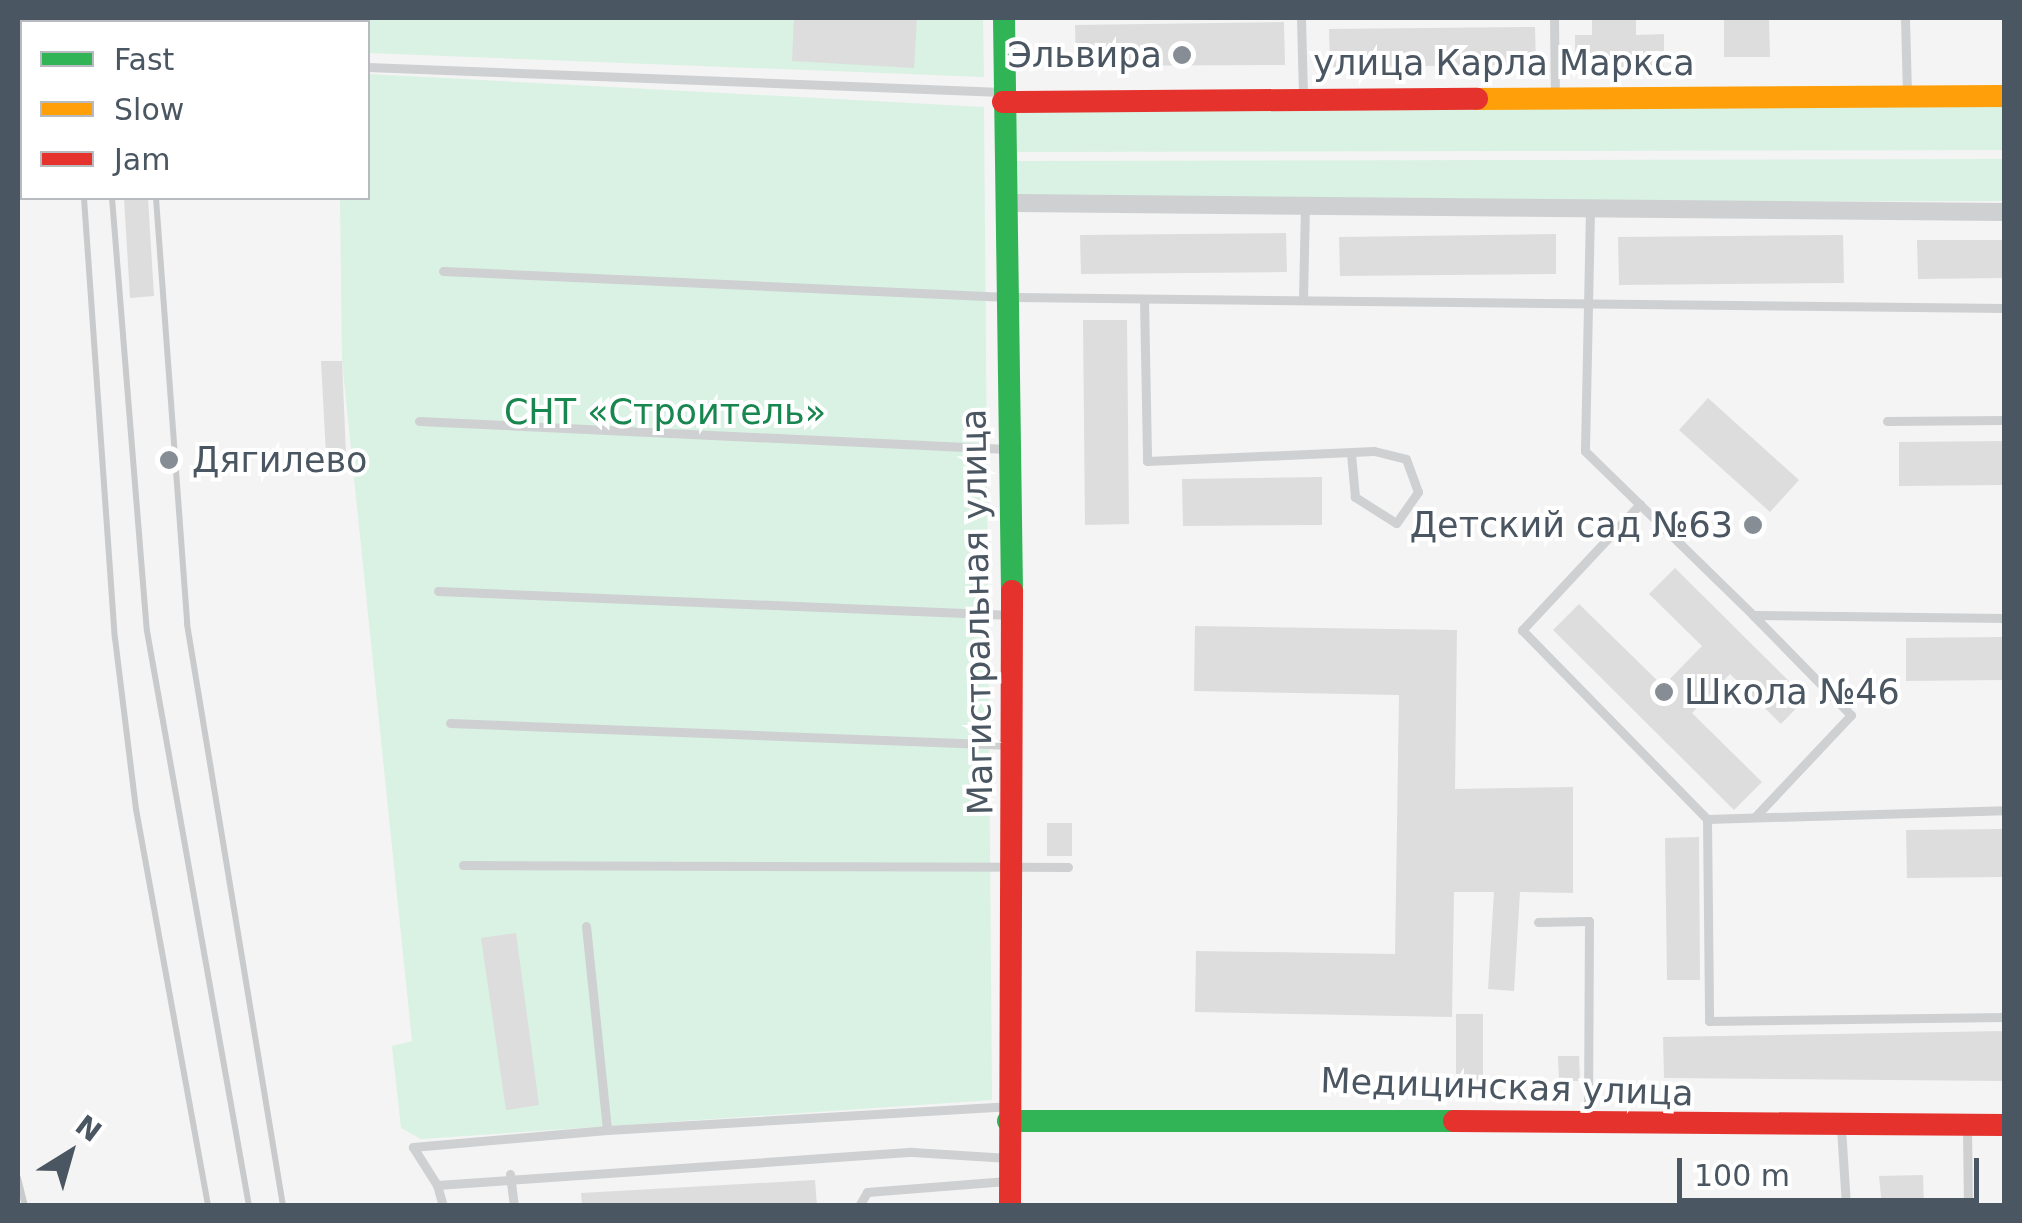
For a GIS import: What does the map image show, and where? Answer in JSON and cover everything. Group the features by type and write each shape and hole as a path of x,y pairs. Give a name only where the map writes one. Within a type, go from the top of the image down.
{"street":[{"name":"Магистральная улица","path":"1004,18 1002,97 1016,870 1008,1114 1010,1206"},
{"name":"улица Карла Маркса","path":"1002,97 1304,100 2004,96"},
{"path":"1005,203 2004,212"},
{"name":"Медицинская улица","path":"1008,1114 1286,1116 1588,1127 2004,1125"}],"lane":[{"path":"1300,18 1304,100"},
{"path":"1554,18 1555,99"},
{"path":"1905,18 1906,95"},
{"path":"370,67 1002,97"},
{"path":"1304,300 1305,208"},
{"path":"1590,210 1585,451 1852,715 1755,817"},
{"path":"444,272 1007,297 2004,308"},
{"path":"1144,299 1147,461 1351,454 1406,458 1418,492 1396,523 1355,497 1351,454"},
{"path":"1887,422 2004,420"},
{"path":"419,421 1010,449"},
{"path":"1640,504 1522,630 1707,819 1708,1021 2004,1016"},
{"path":"438,590 1011,615"},
{"path":"1753,615 2004,618"},
{"path":"450,723 1012,746"},
{"path":"1707,819 2004,810"},
{"path":"463,865 1016,870 1068,867"},
{"path":"1538,922 1589,921 1588,1127"},
{"path":"586,926 607,1130"},
{"path":"442,1206 437,1186 412,1147 607,1130 1008,1114"},
{"path":"1841,1124 1846,1206"},
{"path":"1966,1126 1968,1206"},
{"path":"437,1186 510,1174 912,1152 1009,1169"},
{"path":"859,1206 867,1192 1009,1169"},
{"path":"510,1174 514,1206"}],"green space":[{"path":"279,18 983,18 984,77 370,53 370,20"},
{"name":"СНТ «Строитель»","path":"370,74 984,107 992,1100 421,1139 401,1128 392,1046 412,1041 342,361 340,200 370,200"},
{"path":"2004,104 2004,150 1008,152 1007,106"},
{"path":"2004,159 2004,201 1008,203 1007,161"}],"building":[{"path":"794,18 917,18 914,68 792,61"},
{"path":"1592,18 1636,18 1636,35 1664,34 1664,67 1575,67 1575,35 1592,35"},
{"path":"1724,18 1769,18 1770,57 1724,57"},
{"path":"1284,22 1285,65 1076,66 1075,25"},
{"path":"1535,27 1536,65 1330,67 1329,29"},
{"path":"124,200 148,200 154,296 130,298"},
{"path":"1286,233 1287,272 1081,274 1080,235"},
{"path":"1556,234 1556,274 1340,276 1339,237"},
{"path":"1843,235 1844,283 1619,285 1618,237"},
{"path":"1917,240 2004,240 2004,278 1918,279"},
{"path":"1083,320 1127,320 1129,524 1085,525"},
{"path":"321,361 342,361 346,454 326,455"},
{"path":"1708,398 1799,480 1770,512 1679,430"},
{"path":"2004,441 2004,485 1899,486 1899,442"},
{"path":"1322,477 1322,525 1183,526 1182,479"},
{"name":"Школа №46","path":"1675,568 1806,698 1781,724 1730,674 1692,713 1762,782 1734,810 1553,630 1579,604 1663,686 1702,646 1649,594"},
{"path":"1195,626 1457,630 1455,789 1573,787 1573,893 1520,892 1514,991 1488,989 1494,892 1454,892 1452,1017 1195,1012 1196,951 1395,954 1399,695 1194,691"},
{"path":"2004,637 2004,680 1906,681 1906,638"},
{"path":"1047,823 1072,823 1072,856 1047,856"},
{"path":"2004,829 2004,877 1907,878 1906,830"},
{"path":"1699,837 1700,980 1667,980 1665,838"},
{"path":"516,933 539,1105 506,1110 481,938"},
{"path":"1456,1014 1483,1014 1483,1080 1456,1079"},
{"path":"2004,1031 2004,1081 1664,1078 1663,1037"},
{"path":"1558,1056 1579,1056 1580,1081 1559,1081"},
{"path":"1923,1175 1924,1206 1882,1206 1879,1176"},
{"path":"815,1180 817,1206 582,1206 581,1193"}],"railway":[{"path":"84,200 115,638 136,809 208,1206"},
{"path":"112,200 147,631 249,1206"},
{"path":"156,200 187,624 283,1206"},
{"path":"18,1178 25,1206"}],"traffic: fast":[{"path":"1004,18 1012,591"},
{"path":"1008,1121 1454,1121"}],"traffic: slow":[{"path":"1477,99 2004,96"}],"traffic: jam":[{"path":"1003,102 1477,99"},
{"path":"1010,1206 1012,591"},
{"path":"1454,1121 2004,1125"}],"place":[{"name":"Эльвира","path":"1182,55"},
{"name":"Дягилево","path":"169,460"},
{"name":"Детский сад №63","path":"1753,525"},
{"name":"Школа №46","path":"1664,692"}]}
